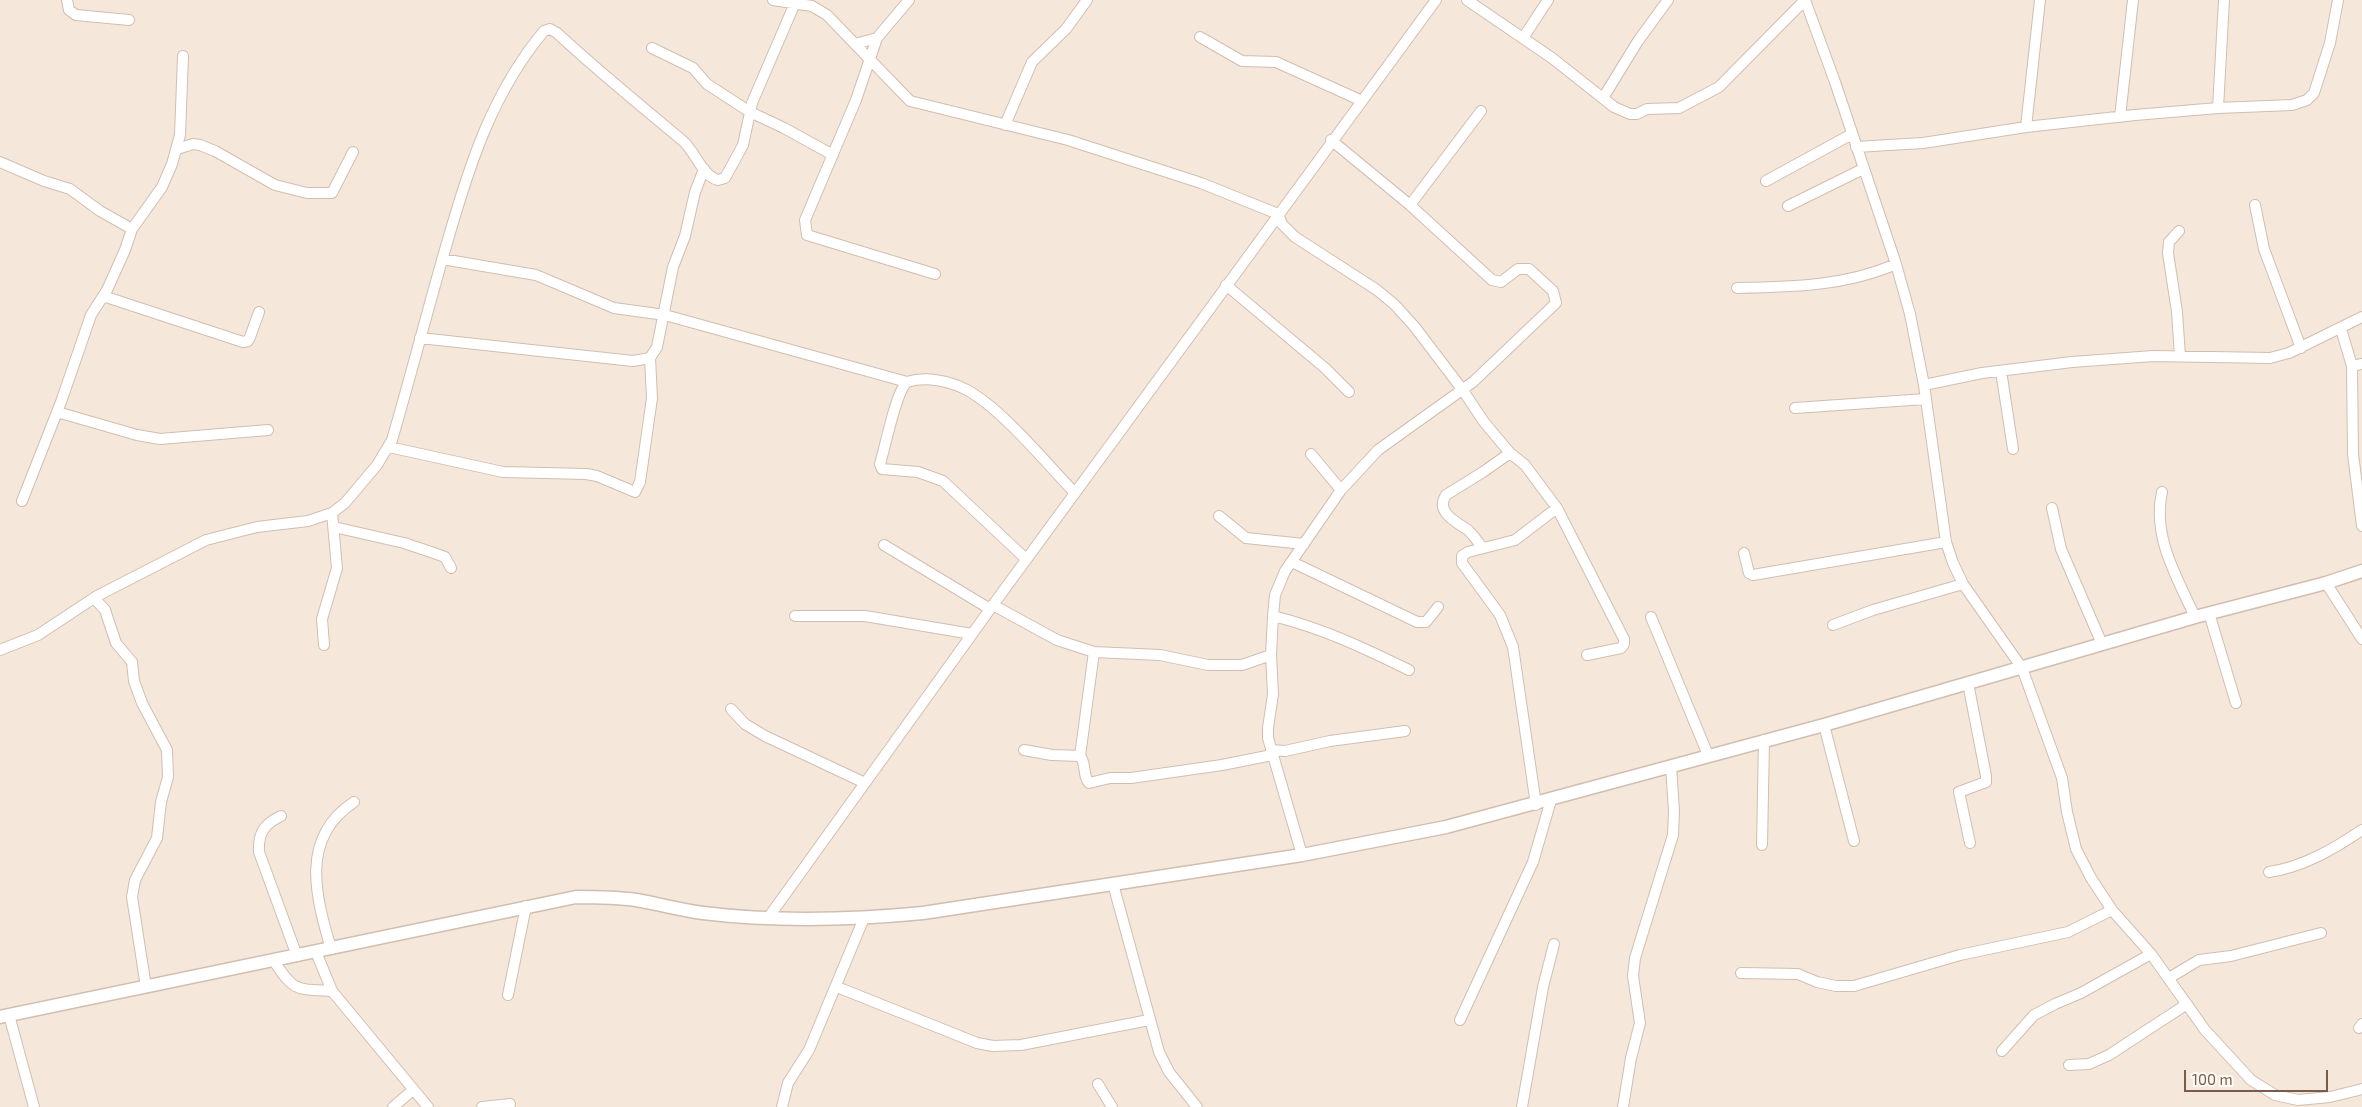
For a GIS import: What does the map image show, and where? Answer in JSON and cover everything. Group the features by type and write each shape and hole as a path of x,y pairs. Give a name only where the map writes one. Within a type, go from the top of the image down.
{"street":[{"path":"67,0 69,10 76,15 129,20"},
{"path":"773,0 812,6 827,15 910,101 1068,140 1201,183 1278,214 1282,224 1295,237 1377,290 1395,305 1414,326 1462,389 1484,422 1510,453 1525,465 1557,508 1624,639 1624,644 1621,648 1588,655"},
{"path":"909,0 877,38 870,61 833,155 805,220 807,235 935,274"},
{"path":"1005,125 1032,62 1066,29 1087,0"},
{"path":"768,918 1074,493 1360,100 1436,0"},
{"path":"1468,0 1552,58 1614,107 1630,114 1637,114 1647,109 1679,108 1696,98 1706,96 1737,71 1805,0 1896,264 1910,314 1924,385 1946,542 1952,563 1963,584 2022,668 2062,778 2067,812 2076,849 2091,878 2112,910 2151,954 2205,1030 2251,1080 2275,1095 2283,1103 2330,1097 2362,1090"},
{"path":"1523,38 1548,0"},
{"path":"1603,98 1638,41 1668,0"},
{"path":"2026,127 2040,0"},
{"path":"2120,117 2133,0"},
{"path":"2218,108 2224,0"},
{"path":"1856,147 1923,143 2026,127 2120,117 2218,108 2292,105 2307,100 2314,93 2330,43 2338,0"},
{"path":"0,650 38,635 94,598 206,540 257,527 308,521 332,513 349,498 377,465 389,447 467,174 493,108 516,68 547,29 557,33 594,67 684,142 704,169 715,180 725,178 743,145 750,112 795,3"},
{"path":"1200,36 1242,61 1276,62 1360,100"},
{"path":"855,44 877,38"},
{"path":"652,48 693,68 707,84 750,112 833,155"},
{"path":"22,501 57,412 91,315 103,296 121,259 132,229 162,187 177,149 181,121 180,75 183,56"},
{"path":"1410,205 1481,111"},
{"path":"1766,181 1852,134"},
{"path":"1302,855 1272,755 1268,728 1273,694 1271,656 1273,616 1279,583 1341,490 1378,450 1473,382 1552,308 1556,302 1553,291 1529,269 1518,270 1501,282 1492,280 1410,205 1331,140"},
{"path":"177,149 193,144 200,145 215,151 275,185 307,193 326,194 332,193 353,152"},
{"path":"0,162 44,181 70,188 100,211 132,229"},
{"path":"389,447 503,472 586,474 597,476 635,492 640,482 652,398 650,358 657,347 665,315 673,267 685,236 695,192 704,169"},
{"path":"1788,206 1863,169"},
{"path":"2255,205 2264,249 2301,348"},
{"path":"2178,231 2169,242 2168,253 2177,312 2180,356"},
{"path":"442,259 536,275 614,308 665,315 907,382 933,380 952,384 968,390 1006,422 1074,493"},
{"path":"1737,288 1796,287 1830,282 1863,276 1896,264"},
{"path":"1226,285 1325,368 1349,392"},
{"path":"103,296 243,342 248,341 259,312"},
{"path":"1924,385 1982,373 2072,362 2153,356 2270,358 2301,348 2362,318"},
{"path":"2341,329 2357,365 2351,414 2353,454 2362,526"},
{"path":"420,338 633,361 650,358"},
{"path":"2000,371 2013,449"},
{"path":"907,382 899,397 880,464 882,468 918,472 943,481 1026,559"},
{"path":"1795,408 1926,399"},
{"path":"57,412 137,435 160,439 268,430"},
{"path":"1482,547 1469,532 1448,516 1442,505 1443,499 1446,495 1510,453"},
{"path":"1311,454 1341,490"},
{"path":"2162,492 2158,513 2160,534 2195,617"},
{"path":"1536,805 1513,647 1500,615 1462,563 1462,556 1482,547 1515,540 1557,508"},
{"path":"2052,508 2061,549 2102,644"},
{"path":"324,646 322,620 337,568 332,513"},
{"path":"1219,516 1246,538 1304,544"},
{"path":"334,527 404,543 431,552 445,557 452,568"},
{"path":"1744,553 1749,573 1753,575 1946,542"},
{"path":"884,545 992,607 1072,646 1094,652 1160,655 1208,665 1242,665 1271,656"},
{"path":"1292,562 1417,622 1426,622 1438,607"},
{"path":"34,1107 4,1016 576,897 634,900 702,913 768,918 864,918 923,913 1302,855 1446,827 1536,805 1708,755 1824,725 2195,617 2326,583 2362,571"},
{"path":"2326,583 2362,639"},
{"path":"1833,626 1873,610 1963,584"},
{"path":"94,598 105,610 116,643 132,662 137,690 167,750 168,777 161,802 156,838 135,880 132,897 146,987"},
{"path":"2209,614 2236,703"},
{"path":"795,616 865,616 972,634"},
{"path":"1273,616 1305,624 1338,636 1409,670"},
{"path":"1650,617 1708,755"},
{"path":"1094,652 1080,756 1085,764 1086,780 1089,783 1110,778 1131,778 1257,760 1285,751 1330,741 1405,731"},
{"path":"1968,683 1986,776 1986,782 1959,792 1970,843"},
{"path":"731,709 744,724 765,736 865,783"},
{"path":"1824,725 1854,841"},
{"path":"1762,845 1764,740"},
{"path":"1024,750 1052,755 1080,756"},
{"path":"1623,1107 1631,1058 1640,1023 1632,976 1635,958 1673,835 1674,811 1671,766"},
{"path":"1460,1020 1533,862 1550,800"},
{"path":"331,949 319,906 316,873 317,858 327,828 335,816 354,802"},
{"path":"281,816 270,821 262,829 259,840 259,852 297,956"},
{"path":"2269,872 2304,863 2362,830"},
{"path":"1113,884 1149,1020 1163,1062 1197,1107"},
{"path":"508,995 526,906"},
{"path":"1741,973 1798,974 1818,982 1836,986 1854,986 1960,955 2068,932 2112,910"},
{"path":"782,1107 788,1083 809,1050 837,987 864,918"},
{"path":"2169,978 2199,960 2231,956 2321,933"},
{"path":"1522,1107 1545,980 1554,944"},
{"path":"316,952 332,991 428,1107"},
{"path":"2002,1052 2034,1016 2055,1004 2081,993 2151,954"},
{"path":"274,961 293,987 332,991"},
{"path":"837,987 976,1043 993,1046 1021,1045 1149,1020"},
{"path":"2069,1065 2089,1064 2109,1055 2187,1004"},
{"path":"1098,1084 1112,1107"},
{"path":"393,1107 413,1090"},
{"path":"482,1107 510,1104"}],"shaded area":[{"path":"0,0 2362,0 2362,1107 0,1107"}]}
